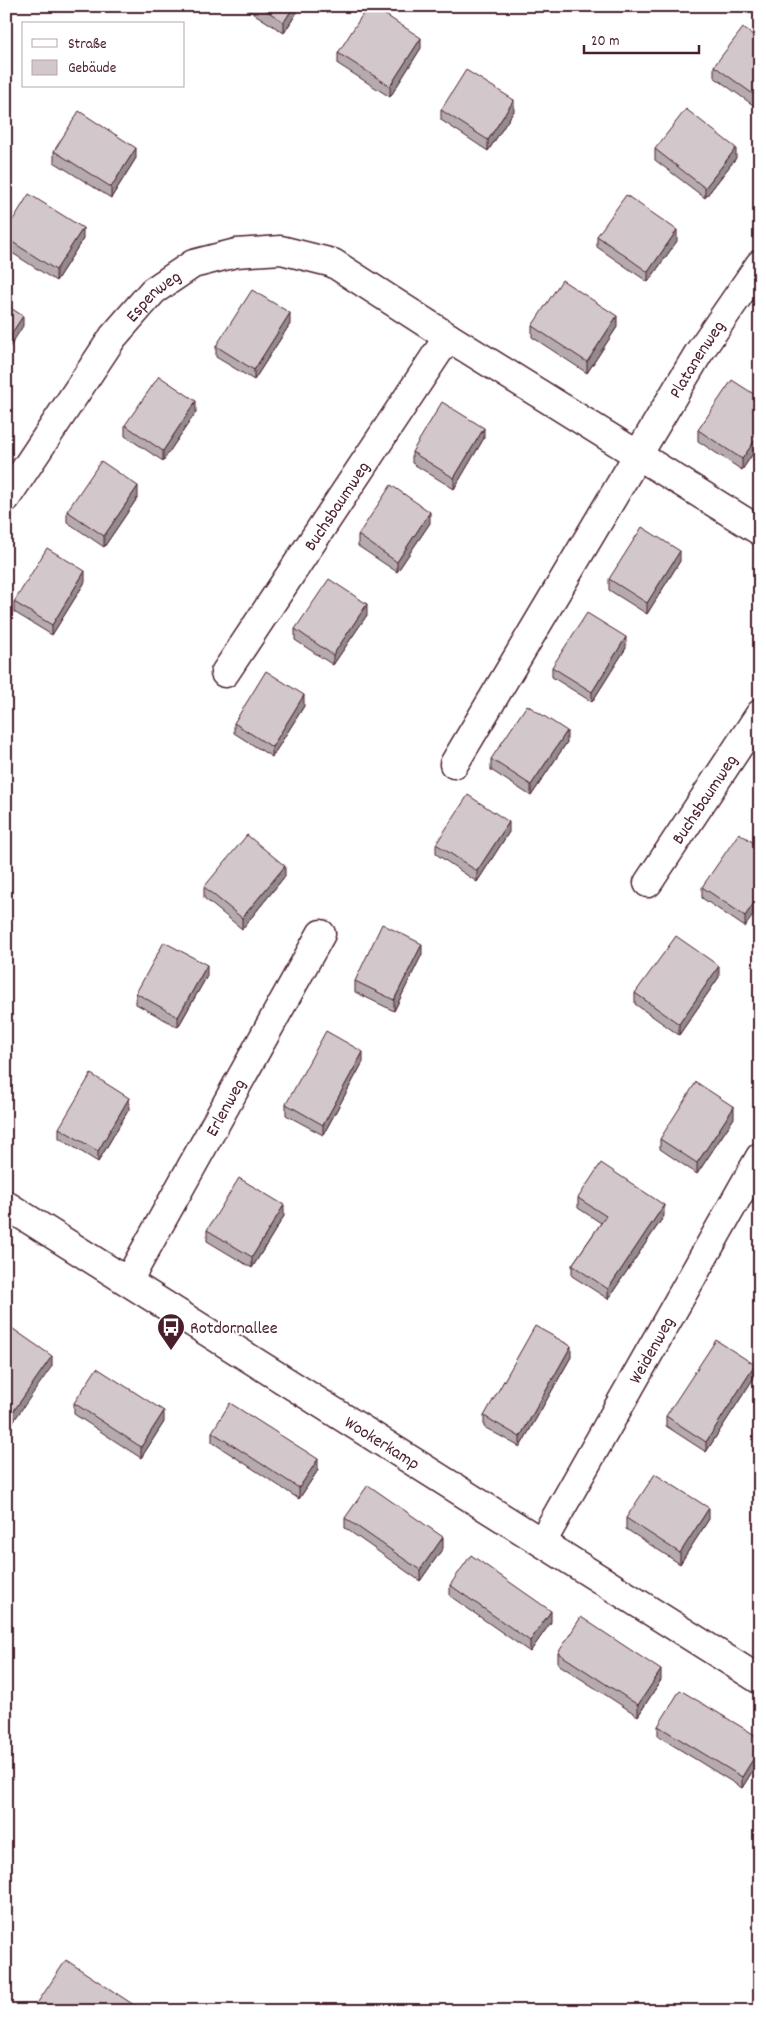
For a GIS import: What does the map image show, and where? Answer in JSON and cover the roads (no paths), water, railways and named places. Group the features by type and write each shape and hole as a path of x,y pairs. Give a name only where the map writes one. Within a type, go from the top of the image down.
{"street":[{"name":"Espenweg","path":"6,498 113,336 153,291 193,264 236,253 281,250 334,263 448,337"},
{"name":"Platanenweg","path":"638,457 698,354 760,264"},
{"path":"448,337 638,457 760,531"},
{"name":"Buchsbaumweg","path":"225,673 448,337"},
{"path":"454,764 638,457"},
{"name":"Buchsbaumweg","path":"648,883 760,714"},
{"name":"Erlenweg","path":"128,1281 321,934"},
{"name":"Weidenweg","path":"542,1542 760,1157"},
{"name":"Wookerkamp","path":"6,1204 760,1680"}],"place":[{"name":"Rotdornallee","path":"171,1351"}]}
